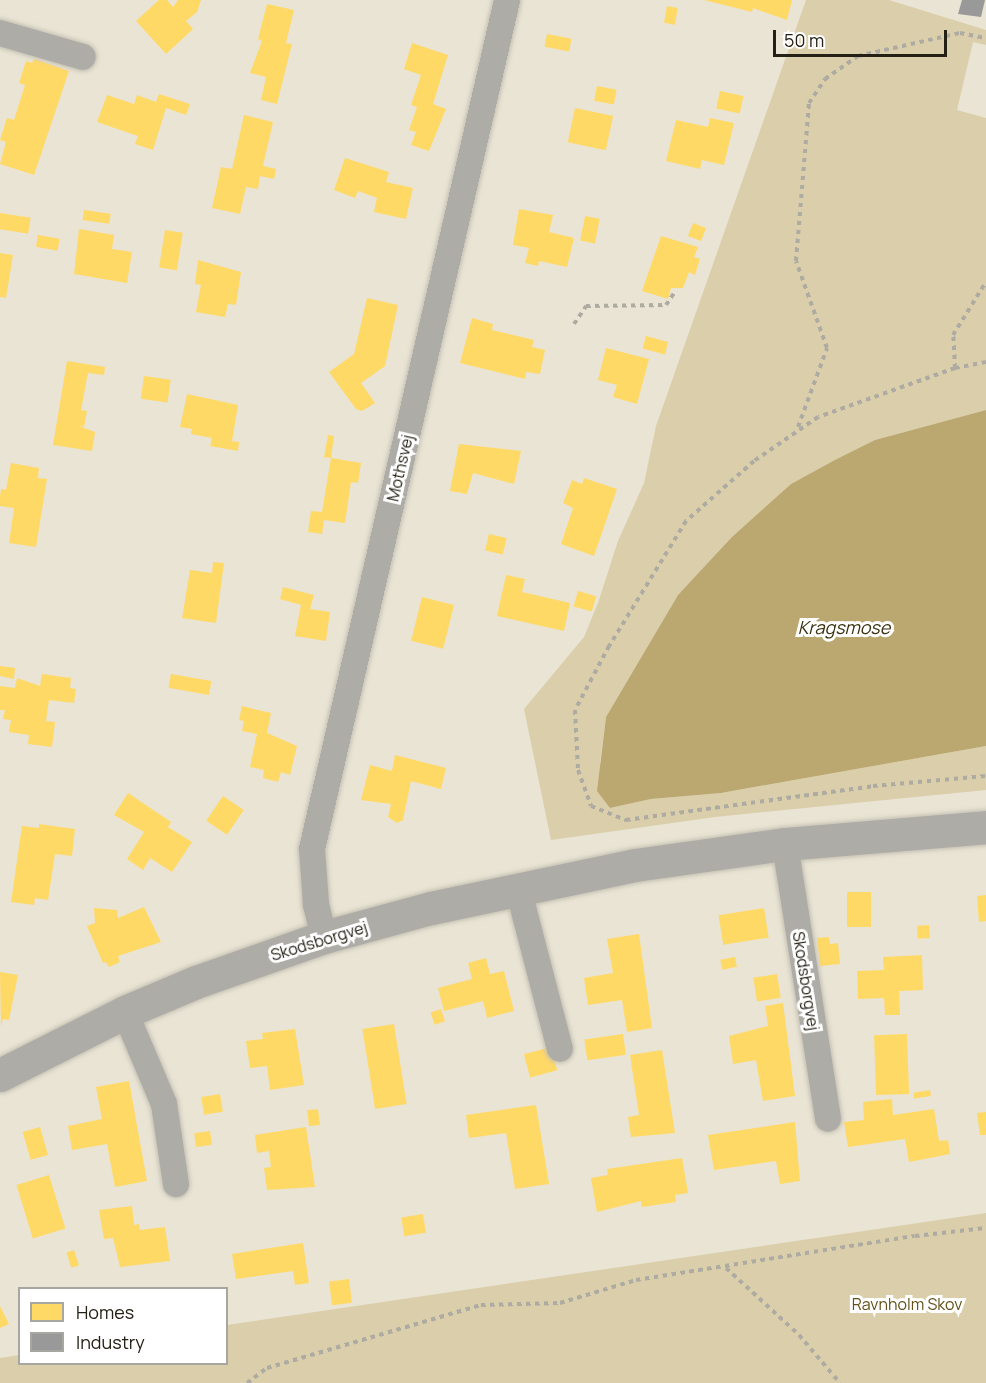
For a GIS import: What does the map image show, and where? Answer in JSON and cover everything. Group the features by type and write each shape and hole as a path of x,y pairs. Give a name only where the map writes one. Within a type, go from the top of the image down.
{"street":[{"name":"Mothsvej","path":"324,937 316,904 312,849 507,0"},
{"path":"0,33 83,57"},
{"name":"Skodsborgvej","path":"0,1076 125,1012 229,970 324,937 518,888 635,865 785,844 986,826"},
{"name":"Skodsborgvej","path":"785,844 828,1119"},
{"path":"518,888 560,1049"},
{"path":"125,1012 164,1104 176,1184"}],"path":[{"path":"798,428 827,348 796,261 810,103 825,79 858,56 960,33 986,38"},
{"path":"955,368 953,336 986,282"},
{"path":"574,324 586,306 666,304 674,293"},
{"path":"986,362 955,368 798,428 686,521 609,646 575,710 578,770 591,806 626,820 873,786 986,776"},
{"path":"247,1383 267,1368 481,1305 560,1304 636,1280 726,1268 915,1236 986,1228"},
{"path":"726,1268 799,1335 840,1383"}],"green space":[{"path":"806,0 889,0 986,30 986,45 973,42 957,110 986,118 986,410 875,440 791,484 678,595 606,717 600,762 610,808 651,799 721,793 986,746 986,790 715,817 551,840 524,709 584,637 598,603 618,541 644,483 656,426"},
{"name":"Ravnholm Skov","path":"986,1213 986,1383 0,1383 0,1358 18,1355 18,1365 228,1365 228,1325"}],"water":[{"name":"Kragsmose","path":"986,410 986,746 721,793 651,799 610,808 597,791 606,717 678,595 732,537 791,484 875,440"}],"building: Homes":[{"path":"159,0 167,0 173,7 178,0 201,0 197,12 186,21 193,29 166,54 136,21"},
{"path":"704,0 792,0 787,20 753,8 752,12"},
{"path":"267,4 294,10 286,43 292,44 277,104 261,100 266,77 250,73 262,41 258,39"},
{"path":"667,6 678,8 675,25 664,23"},
{"path":"547,34 572,39 569,52 545,47"},
{"path":"412,43 448,55 433,104 446,109 429,151 411,145 416,132 409,130 417,107 411,105 421,75 404,69"},
{"path":"34,59 69,71 34,175 0,164 6,142 0,140 7,118 14,120 25,85 19,83 26,61 32,63"},
{"path":"597,86 617,90 614,105 594,101"},
{"path":"720,91 743,96 740,114 716,109"},
{"path":"159,94 190,104 186,115 166,108 153,150 135,144 138,136 97,122 107,95 134,104 137,95 156,102"},
{"path":"575,108 613,116 606,150 568,142"},
{"path":"244,115 273,122 263,166 276,169 274,179 260,176 258,189 246,187 240,214 212,208 221,167 232,169"},
{"path":"710,118 734,123 724,165 702,160 700,169 666,161 676,120 708,127"},
{"path":"345,158 389,172 386,182 413,188 406,219 374,212 377,198 358,191 355,198 334,190"},
{"path":"519,209 553,215 549,232 574,238 567,267 539,261 538,266 525,263 529,248 513,245"},
{"path":"84,210 111,214 109,224 83,220"},
{"path":"0,213 31,218 28,234 0,229"},
{"path":"585,216 600,219 595,243 580,241"},
{"path":"693,223 706,228 701,241 688,236"},
{"path":"79,229 114,235 112,249 132,252 127,283 74,274"},
{"path":"165,230 183,233 177,270 159,268"},
{"path":"38,235 60,239 58,251 36,247"},
{"path":"661,236 698,247 694,257 700,259 695,275 689,272 683,288 671,288 668,299 642,291"},
{"path":"0,253 13,255 6,298 0,297"},
{"path":"198,260 241,272 236,305 228,304 225,317 196,312 201,285 195,284"},
{"path":"367,298 398,305 385,366 361,383 375,403 362,411 356,409 329,372 354,354"},
{"path":"472,318 493,324 492,330 534,340 532,347 545,350 540,374 526,372 525,379 460,363"},
{"path":"646,336 668,342 665,355 643,349"},
{"path":"606,348 649,359 637,404 613,397 617,385 598,380"},
{"path":"67,361 105,367 104,375 88,373 81,410 87,411 84,427 79,426 95,432 92,451 53,445"},
{"path":"144,376 171,380 168,403 141,399"},
{"path":"187,394 238,405 232,441 239,442 238,451 210,446 212,438 191,434 192,429 180,427"},
{"path":"328,435 334,436 331,458 324,457"},
{"path":"459,444 521,451 514,484 473,473 467,494 450,491"},
{"path":"331,458 361,463 358,483 351,482 345,523 324,520 322,534 308,532 311,511 322,512"},
{"path":"11,463 39,468 38,478 47,479 36,547 9,543 14,508 0,506 0,497 1,489 6,490"},
{"path":"584,478 617,489 594,556 561,544 573,508 563,503 572,480 582,484"},
{"path":"489,534 507,538 503,555 485,551"},
{"path":"213,562 224,563 216,623 182,618 190,570 212,573"},
{"path":"506,575 525,579 522,592 570,603 564,631 497,616"},
{"path":"283,587 314,595 310,609 330,612 326,641 295,636 301,605 280,599"},
{"path":"578,591 596,596 592,612 574,606"},
{"path":"422,597 454,605 443,649 411,641"},
{"path":"0,666 15,668 14,679 0,676"},
{"path":"42,674 71,678 70,688 76,689 74,703 49,700 46,721 55,722 52,747 28,744 29,735 9,732 11,720 3,719 5,710 0,710 0,686 15,688 17,678 40,686"},
{"path":"171,674 211,681 209,695 169,688"},
{"path":"242,706 271,713 267,733 297,746 290,775 281,772 278,782 263,778 264,770 250,767 257,734 242,731 244,721 239,720"},
{"path":"395,755 446,768 441,789 411,781 403,820 397,823 388,817 391,804 361,800 370,765 392,771"},
{"path":"128,793 171,822 168,827 192,842 172,872 150,858 143,870 127,859 144,832 114,815"},
{"path":"223,796 244,810 227,835 206,821"},
{"path":"39,824 75,829 72,856 55,854 48,900 35,898 34,905 11,902 22,826 39,828"},
{"path":"847,892 871,892 871,927 847,927"},
{"path":"986,895 986,921 979,922 977,896"},
{"path":"144,907 161,942 118,956 120,962 109,967 106,962 103,963 87,926 95,923 94,908 117,910 118,918"},
{"path":"764,908 769,938 723,945 719,915"},
{"path":"929,925 930,938 918,939 917,926"},
{"path":"639,934 652,1028 627,1032 622,1000 588,1005 584,978 613,973 607,939"},
{"path":"829,937 830,944 838,943 840,964 820,966 817,938"},
{"path":"922,955 923,990 899,991 900,1015 885,1015 884,998 858,999 857,971 884,970 883,957"},
{"path":"735,957 737,967 722,970 720,960"},
{"path":"486,958 490,974 504,971 514,1011 487,1018 483,1001 444,1011 438,988 472,979 468,963"},
{"path":"0,972 18,975 9,1020 3,1019 1,1027"},
{"path":"777,974 781,998 757,1001 753,978"},
{"path":"783,1003 795,1096 763,1101 756,1060 733,1064 729,1036 768,1026 765,1006"},
{"path":"441,1009 445,1021 435,1025 431,1012"},
{"path":"394,1024 407,1104 375,1109 362,1029"},
{"path":"295,1029 304,1085 270,1090 267,1066 250,1068 246,1041 263,1039 262,1033"},
{"path":"623,1034 626,1055 587,1060 584,1039"},
{"path":"907,1034 909,1094 876,1095 874,1035"},
{"path":"551,1047 557,1070 530,1077 524,1054"},
{"path":"662,1050 675,1133 631,1137 628,1117 639,1115 630,1055"},
{"path":"129,1081 147,1181 115,1187 107,1144 72,1150 68,1126 102,1119 96,1087"},
{"path":"930,1090 931,1096 914,1099 913,1093"},
{"path":"220,1094 223,1112 204,1115 201,1097"},
{"path":"892,1099 893,1115 934,1109 939,1141 948,1140 950,1154 909,1162 905,1139 848,1147 844,1122 864,1120 863,1102"},
{"path":"536,1105 549,1184 515,1189 506,1133 469,1138 466,1115"},
{"path":"318,1109 320,1125 309,1126 307,1110"},
{"path":"986,1112 986,1135 980,1135 977,1113"},
{"path":"795,1122 800,1181 780,1184 776,1161 714,1170 708,1135"},
{"path":"40,1127 48,1155 31,1160 23,1132"},
{"path":"306,1127 315,1187 267,1190 264,1168 271,1167 269,1151 257,1153 255,1135"},
{"path":"210,1131 212,1145 196,1147 194,1133"},
{"path":"682,1158 688,1193 675,1195 676,1202 642,1207 641,1201 597,1212 591,1178 608,1175 607,1169"},
{"path":"49,1175 65,1229 33,1238 16,1185"},
{"path":"132,1206 134,1225 139,1224 140,1230 165,1227 170,1261 120,1267 113,1238 104,1239 99,1210"},
{"path":"423,1214 426,1233 404,1236 401,1217"},
{"path":"303,1243 309,1283 295,1285 293,1271 236,1279 232,1254"},
{"path":"74,1250 79,1265 71,1268 66,1252"},
{"path":"349,1279 352,1303 332,1305 329,1281"},
{"path":"0,1306 9,1324 0,1328"}],"building: Industry":[{"path":"962,0 985,0 981,17 958,14"}]}
